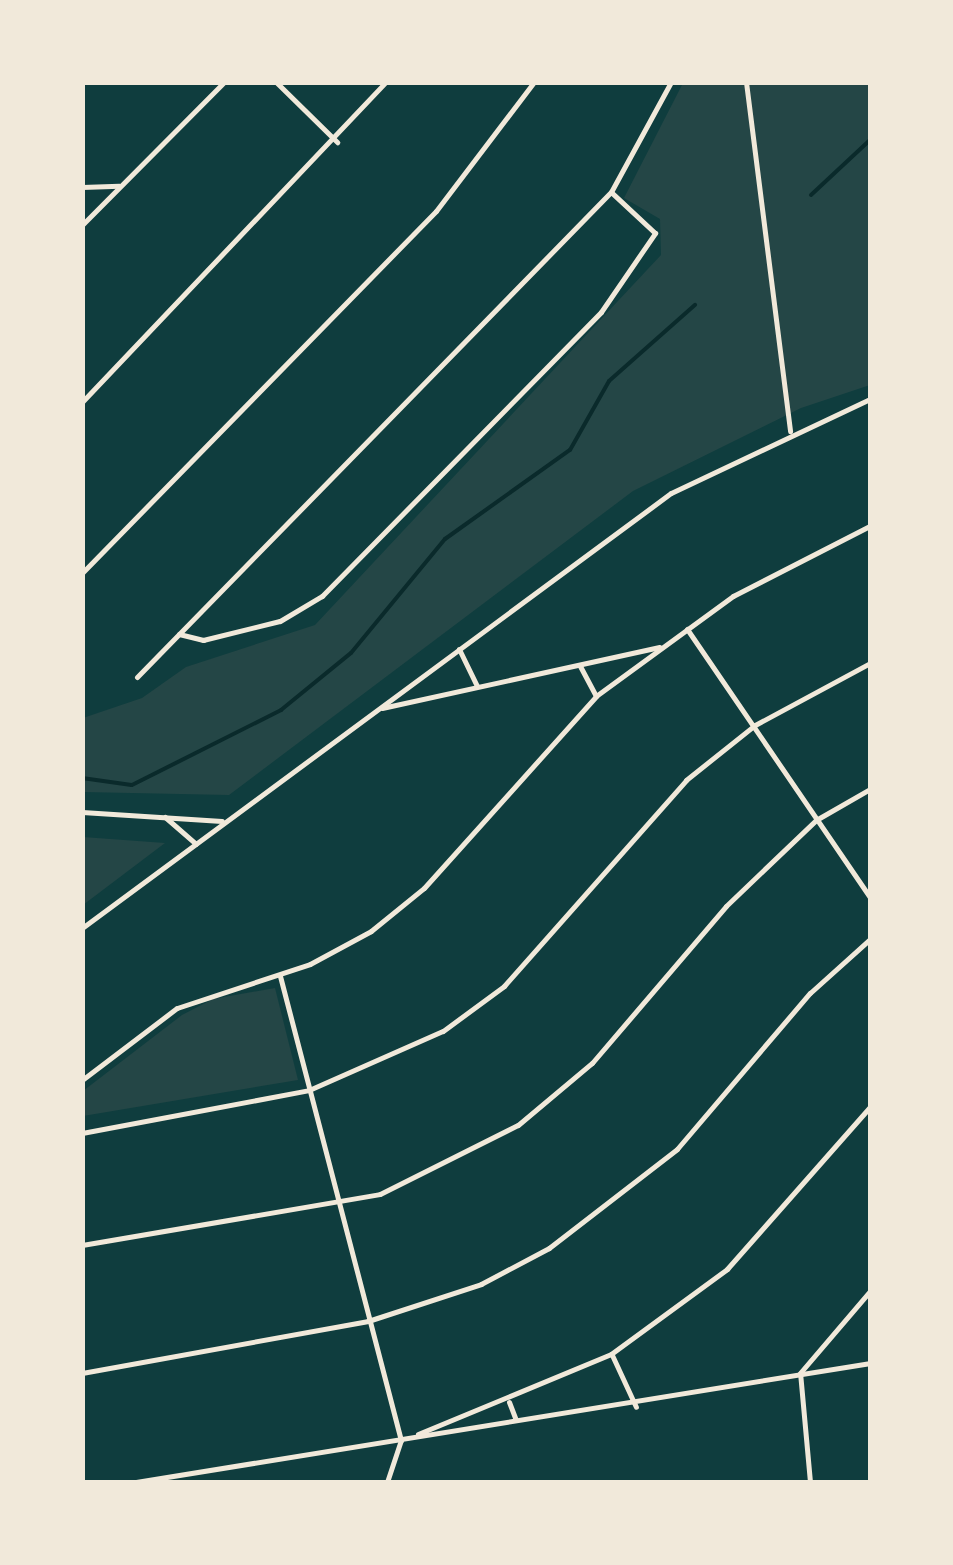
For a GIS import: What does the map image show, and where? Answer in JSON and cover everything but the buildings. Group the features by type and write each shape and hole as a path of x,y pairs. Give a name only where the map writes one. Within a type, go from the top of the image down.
{"street":[{"path":"82,225 224,82"},
{"path":"276,82 338,142"},
{"path":"82,402 338,142 386,82"},
{"path":"82,573 436,211 534,82"},
{"path":"137,676 611,192 670,82"},
{"path":"746,82 790,431"},
{"path":"82,188 119,186"},
{"path":"179,634 203,640 280,621 322,596 601,312 655,233 611,192"},
{"path":"82,928 671,493 790,431 870,398"},
{"path":"82,1080 177,1008 280,976 371,932 424,888 596,696 687,629 870,526"},
{"path":"687,629 870,897"},
{"path":"380,709 662,647"},
{"path":"458,649 478,688"},
{"path":"82,1132 309,1090 383,1064 504,986 632,836 754,724 870,663"},
{"path":"580,666 596,696"},
{"path":"82,1245 338,1205 518,1125 592,1063 726,906 816,820 870,789"},
{"path":"82,812 225,821"},
{"path":"163,815 196,844"},
{"path":"82,1373 368,1322 481,1284 613,1204 870,940"},
{"path":"280,976 400,1440 387,1482"},
{"path":"400,1440 510,1402 611,1354 727,1269 870,1107"},
{"path":"810,1482 800,1374 870,1290"},
{"path":"611,1354 636,1407"},
{"path":"136,1482 516,1420 636,1407 870,1363"},
{"path":"510,1402 516,1420"}],"shaded area":[{"path":"683,83 870,83 870,385 801,408 633,491 229,795 83,792 83,718 142,698 186,667 315,625 661,255 660,219 624,198"},
{"path":"83,837 165,843 83,905"},
{"path":"275,988 298,1080 83,1116 83,1091 182,1015 213,999"}],"waterway":[{"path":"811,195 870,140"},
{"path":"82,778 132,785 281,710 351,653 445,539 570,450 609,381 695,305"}]}
